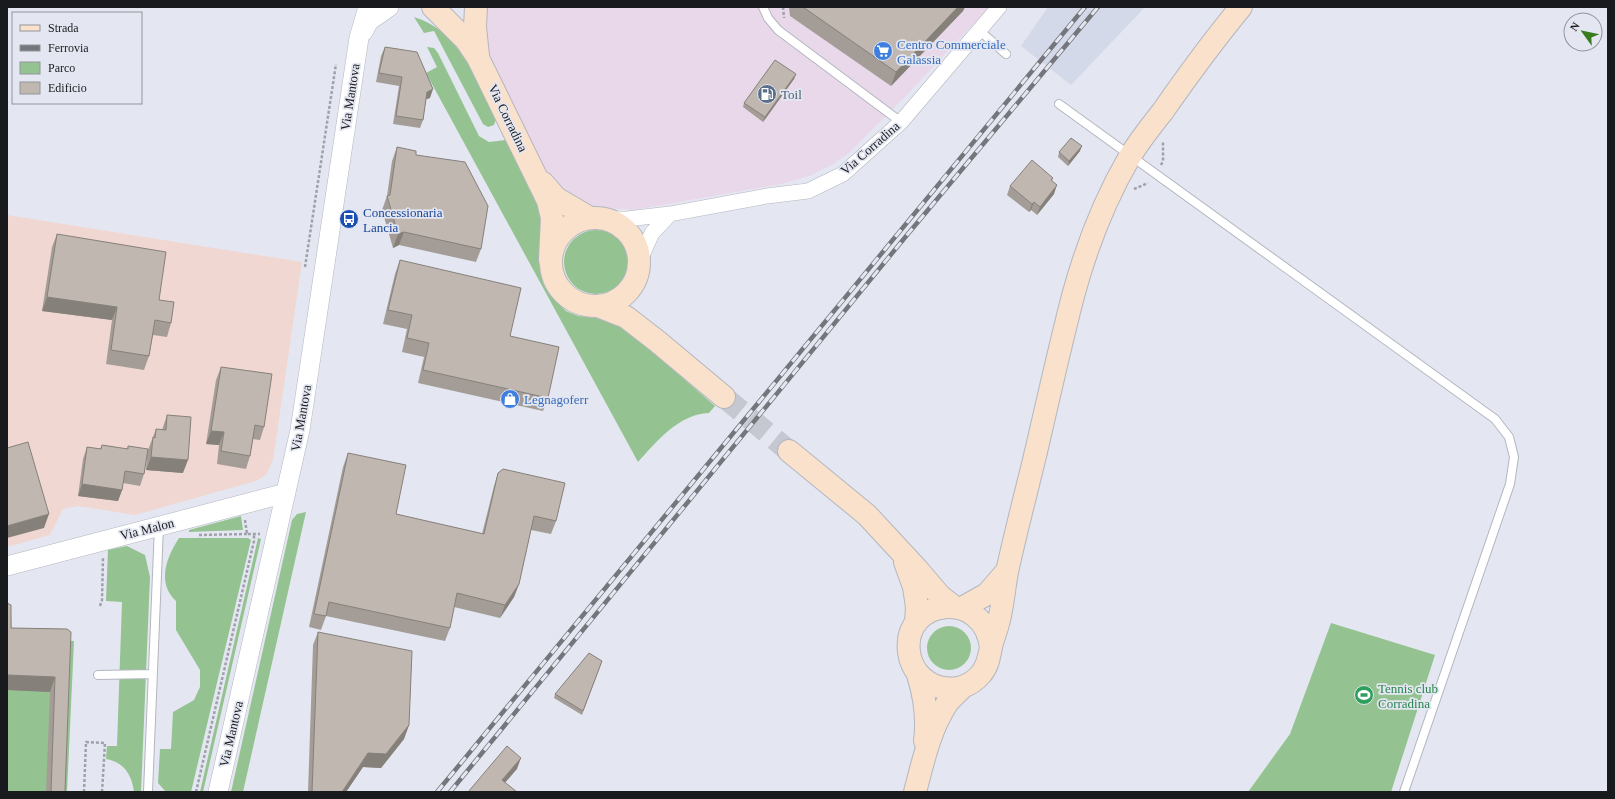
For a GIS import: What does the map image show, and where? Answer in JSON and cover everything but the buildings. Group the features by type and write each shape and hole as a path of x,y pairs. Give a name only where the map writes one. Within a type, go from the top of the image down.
{"main road":[{"name":"Via Corradina","path":"433,7 466,40 478,58 538,178 548,201 552,218 550,260"},
{"name":"Via Corradina","path":"476,7 474,27 478,58"},
{"path":"915,792 924,758 936,724 949,702 964,686 980,675 990,658 991,648 999,620 1007,571 1074,294 1095,226 1130,156 1211,44 1241,7"},
{"name":"Via Corradina","path":"538,178 556,198 597,219"},
{"path":"657,341 638,312 634,293 637,271 636,248 629,234 618,225 597,219 578,221 567,228 558,237 550,260 552,275 559,288 570,298 583,305 598,306 626,317 724,397"},
{"path":"598,306 610,303 620,298 629,290 637,271"},
{"path":"789,451 867,515 940,596 957,607 976,616 986,627 990,637 991,648"},
{"path":"903,555 908,574 914,587 917,607 916,623 909,640 908,649 925,698 927,725 924,758"},
{"path":"916,623 932,610 957,607 987,594 1007,571"},
{"path":"918,675 926,681 944,689 964,686"}],"street":[{"name":"Via Mantova","path":"218,792 300,430 359,38 368,7"},
{"name":"Via Mantova","path":"359,38 369,21 390,7"},
{"name":"Via Corradina","path":"597,219 627,219 670,214 767,196 808,191 843,174 901,122 1000,7"},
{"path":"637,271 652,233 670,214"},
{"name":"Via Malon","path":"7,566 286,494"}],"lane":[{"path":"763,7 768,18 778,30 901,122"},
{"path":"980,31 1006,54"},
{"path":"1059,104 1495,419 1509,437 1514,457 1510,484 1404,792"},
{"path":"148,792 160,526"},
{"path":"98,675 153,674"}],"path":[{"path":"783,7 785,22"},
{"path":"304,274 336,61"},
{"path":"1131,190 1149,183 1156,173 1163,161 1163,136"},
{"path":"245,515 247,534 262,534"},
{"path":"196,792 254,541 254,534"},
{"path":"100,606 102,600 103,557"},
{"path":"84,792 86,742 105,742 102,792"}],"shaded area":[{"path":"487,7 989,7 904,98 849,153 835,163 809,176 781,184 634,210 580,206 553,186 487,57 484,45"},
{"path":"1048,7 1145,7 1071,85 1021,46"},
{"path":"7,215 302,262 273,460 266,475 256,481 135,515 78,506 63,509 50,535 7,547"}],"green space":[{"path":"414,17 430,24 443,33 455,45 473,73 496,119 494,125 488,127 483,124 434,31 424,33"},
{"path":"427,47 434,48 438,53 479,136 489,142 506,140 544,213 539,265 544,285 550,295 566,311 578,316 606,319 624,327 715,406 709,413 688,418 678,423 669,430 638,462 426,73 437,67"},
{"path":"596,230 608,233 619,239 625,250 628,262 625,274 619,285 608,291 596,294 584,291 573,285 567,274 564,262 567,250 573,239 584,233"},
{"path":"306,512 243,792 231,792 292,520 297,514"},
{"path":"241,516 243,530 189,532 189,530"},
{"path":"179,538 248,538 251,540 191,792 166,792 158,783 160,749 171,749 173,712 194,700 200,687 200,670 176,630 176,601 166,586 165,578 168,561"},
{"path":"258,538 261,539 203,792 200,792"},
{"path":"127,546 145,555 150,577 141,792 134,792 129,775 122,766 106,759 107,746 117,746 122,602 106,601 108,550"},
{"path":"7,608 11,611 12,637 74,641 67,792 7,792"},
{"name":"Tennis club Corradina","path":"1331,623 1435,655 1391,792 1248,792 1290,734"},
{"path":"949,626 961,630 967,636 971,648 967,660 961,666 949,670 937,666 931,660 927,648 931,636 937,630"}],"tunnel":[{"path":"724,397 789,451"}],"railway":[{"path":"437,792 1085,7"},
{"path":"450,792 907,235 1098,7"}],"place":[{"name":"Centro Commerciale Galassia","path":"883,51"},
{"name":"Toil","path":"767,94"},
{"name":"Concessionaria Lancia","path":"349,219"},
{"name":"Legnagoferr","path":"510,399"},
{"name":"Tennis club Corradina","path":"1364,695"}]}
